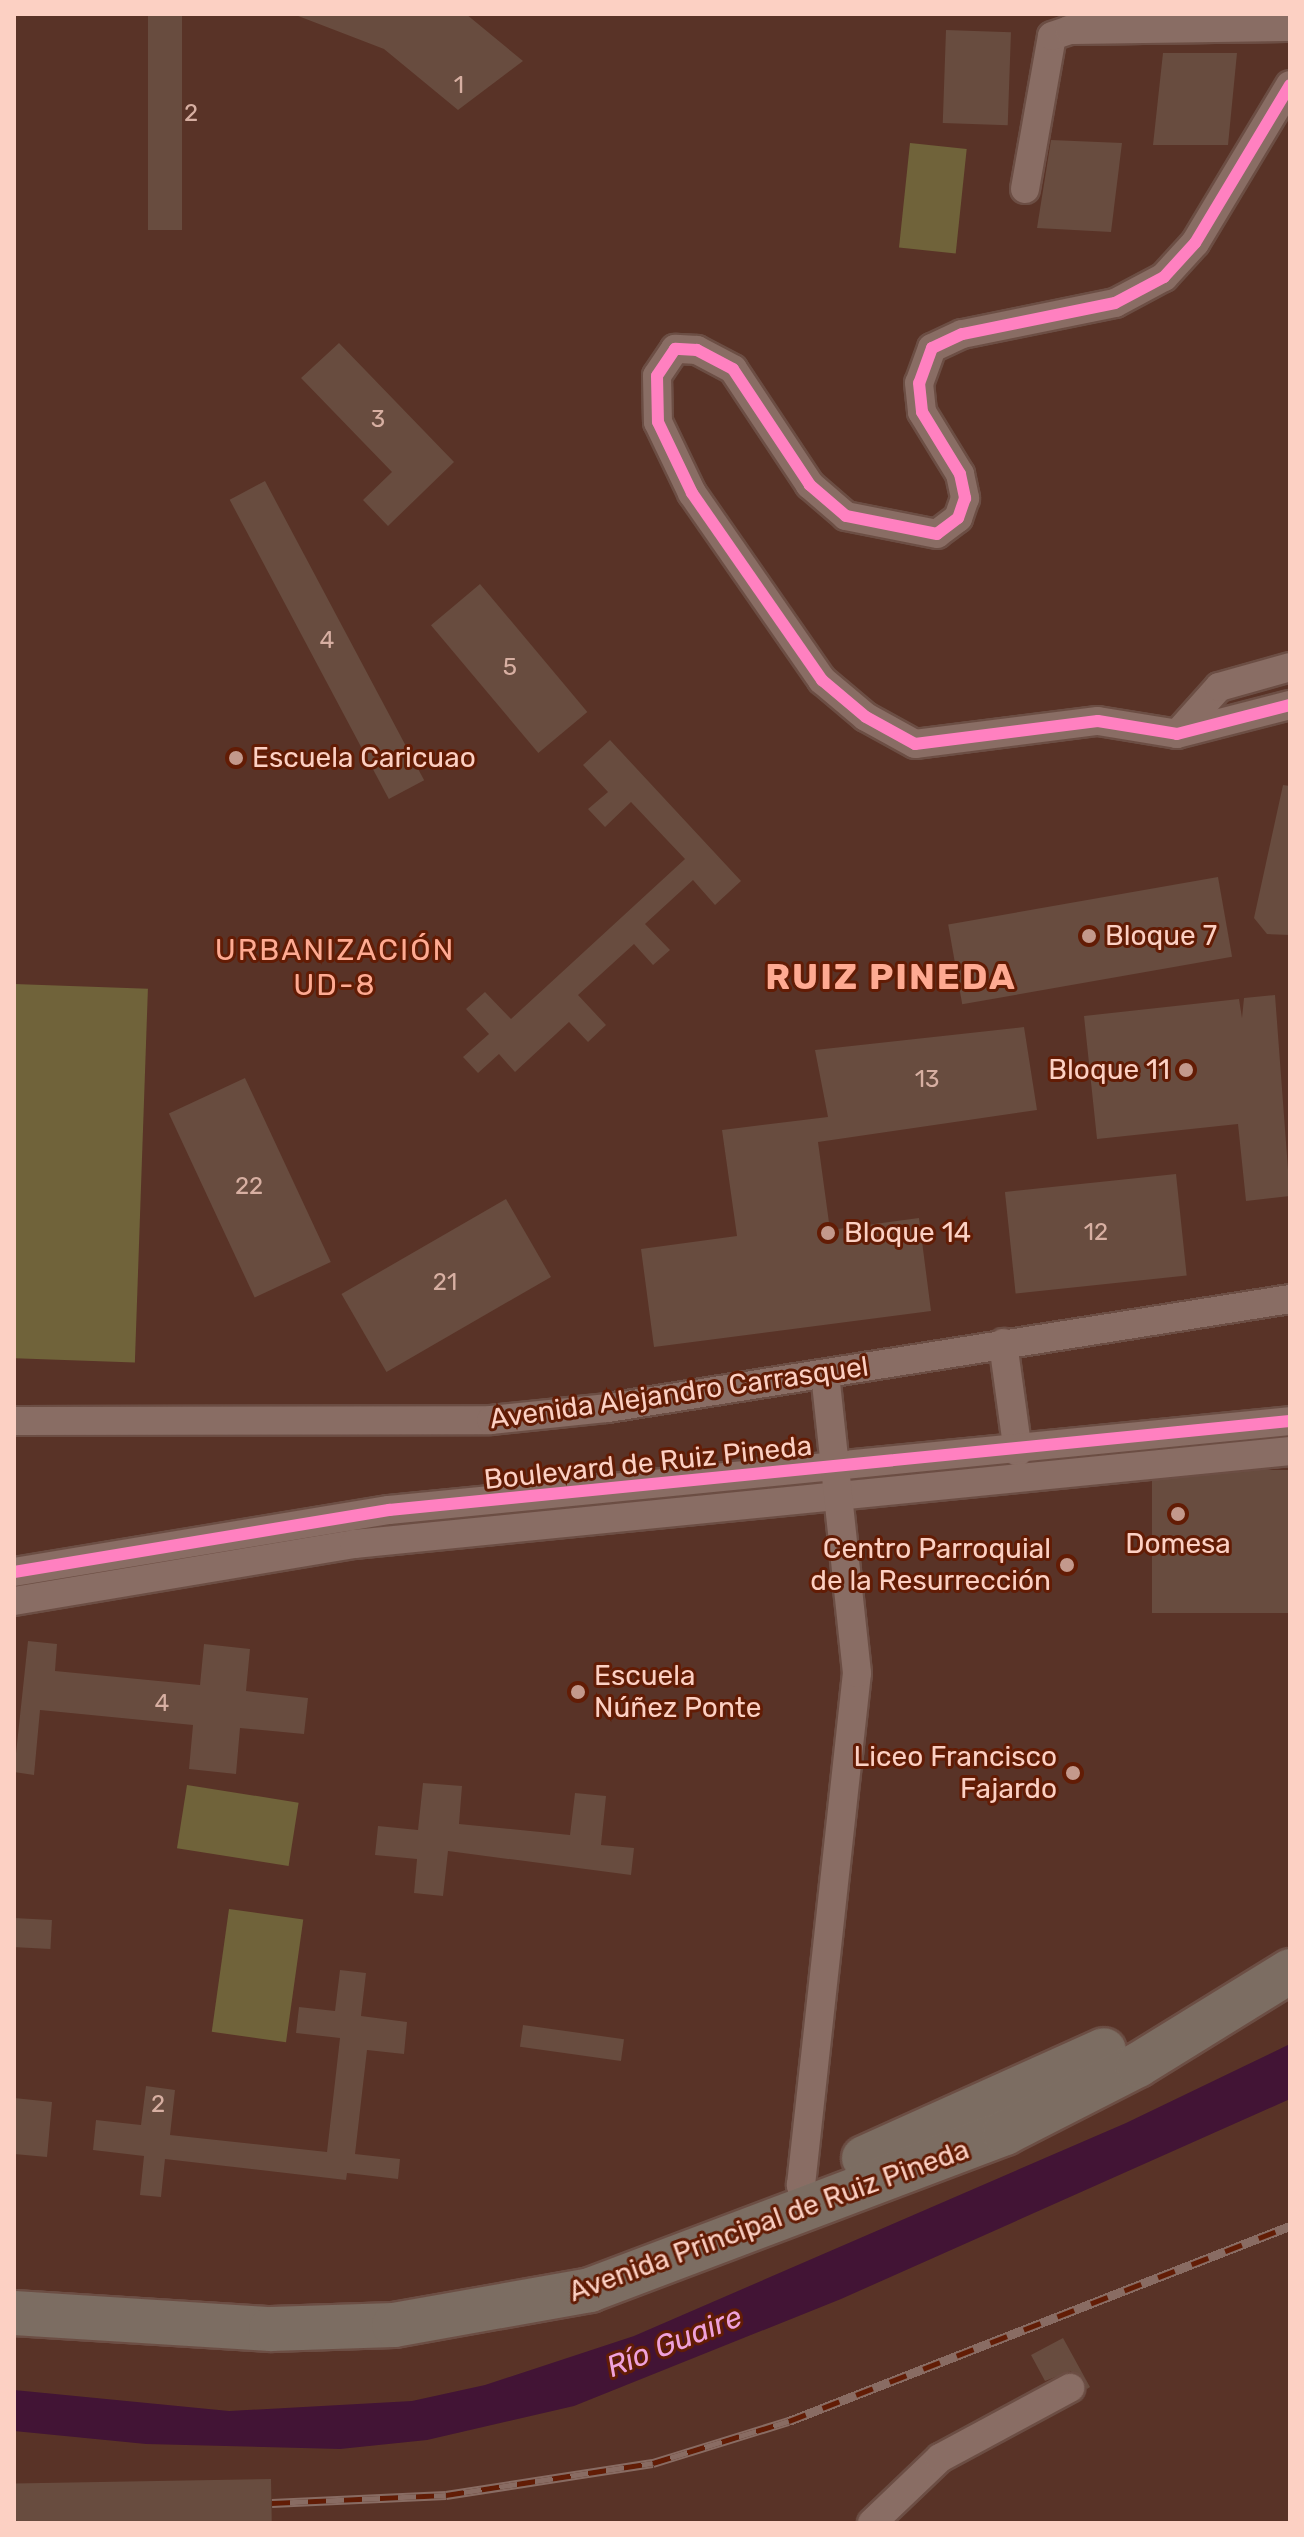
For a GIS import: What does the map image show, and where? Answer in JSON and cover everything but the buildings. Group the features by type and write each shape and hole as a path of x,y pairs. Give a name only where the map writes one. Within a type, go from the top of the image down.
{"main road":[{"name":"Avenida Principal de Ruiz Pineda","path":"14,2313 271,2329 429,2322 590,2290 805,2199 1059,2074 1290,1952"},
{"name":"Avenida Principal de Ruiz Pineda","path":"14,2284 269,2303 476,2290 637,2249 805,2199 1053,2111 1290,1971"}],"street":[{"path":"1025,189 1052,36 1069,30 1290,27"},
{"path":"1290,85 1195,243 1164,277 1115,303 962,334 932,348 919,383 922,412 960,474 965,498 958,518 937,534 846,516 810,485 733,369 709,356 675,349 657,376 658,422 692,493 822,680 866,717 915,744 1098,721 1177,734 1290,705"},
{"path":"1177,734 1219,687 1290,667"},
{"name":"Avenida Alejandro Carrasquel","path":"14,1421 491,1420 825,1374 1290,1299"},
{"path":"1003,1343 1018,1452"},
{"path":"805,2199 857,1673 825,1374"},
{"name":"Boulevard de Ruiz Pineda","path":"14,1572 361,1514 1018,1452 1290,1421"},
{"name":"Boulevard de Ruiz Pineda","path":"14,1601 354,1544 840,1499 1290,1451"},
{"path":"872,2523 940,2458 1070,2388"}],"shaded area":[{"path":"910,143 967,149 956,253 899,247"},
{"path":"14,984 148,989 135,1362 14,1358"},
{"path":"187,1785 299,1803 289,1866 177,1848"},
{"path":"229,1909 303,1919 286,2042 212,2032"}],"water":[{"name":"Río Guaire","path":"1290,2044 1290,2099 841,2299 574,2406 427,2440 340,2449 146,2444 14,2431 14,2390 229,2411 412,2401 485,2385 634,2336 1126,2123"}],"railway":[{"path":"272,2503 446,2495 653,2463 789,2421 1290,2226"}],"cycle path":[{"path":"1290,85 1195,243 1164,277 1115,303 962,334 932,348 919,383 922,412 960,474 965,498 958,518 937,534 846,516 810,485 733,369 697,350 675,349 657,376 658,422 692,493 822,680 866,717 915,744 1098,721 1177,734 1290,705"},
{"path":"14,1572 389,1510 1290,1421"}],"place":[{"name":"Escuela Caricuao","path":"236,758"},
{"name":"Bloque 7","path":"1089,936"},
{"name":"Bloque 11","path":"1186,1070"},
{"name":"Bloque 14","path":"828,1233"},
{"name":"Domesa","path":"1178,1514"},
{"name":"Centro Parroquial de la Resurrección","path":"1067,1565"},
{"name":"Escuela Núñez Ponte","path":"578,1692"},
{"name":"Liceo Francisco Fajardo","path":"1073,1773"}],"district":[{"name":"URBANIZACIÓN UD-8","path":"335,967"},
{"name":"RUIZ PINEDA","path":"891,977"}]}
